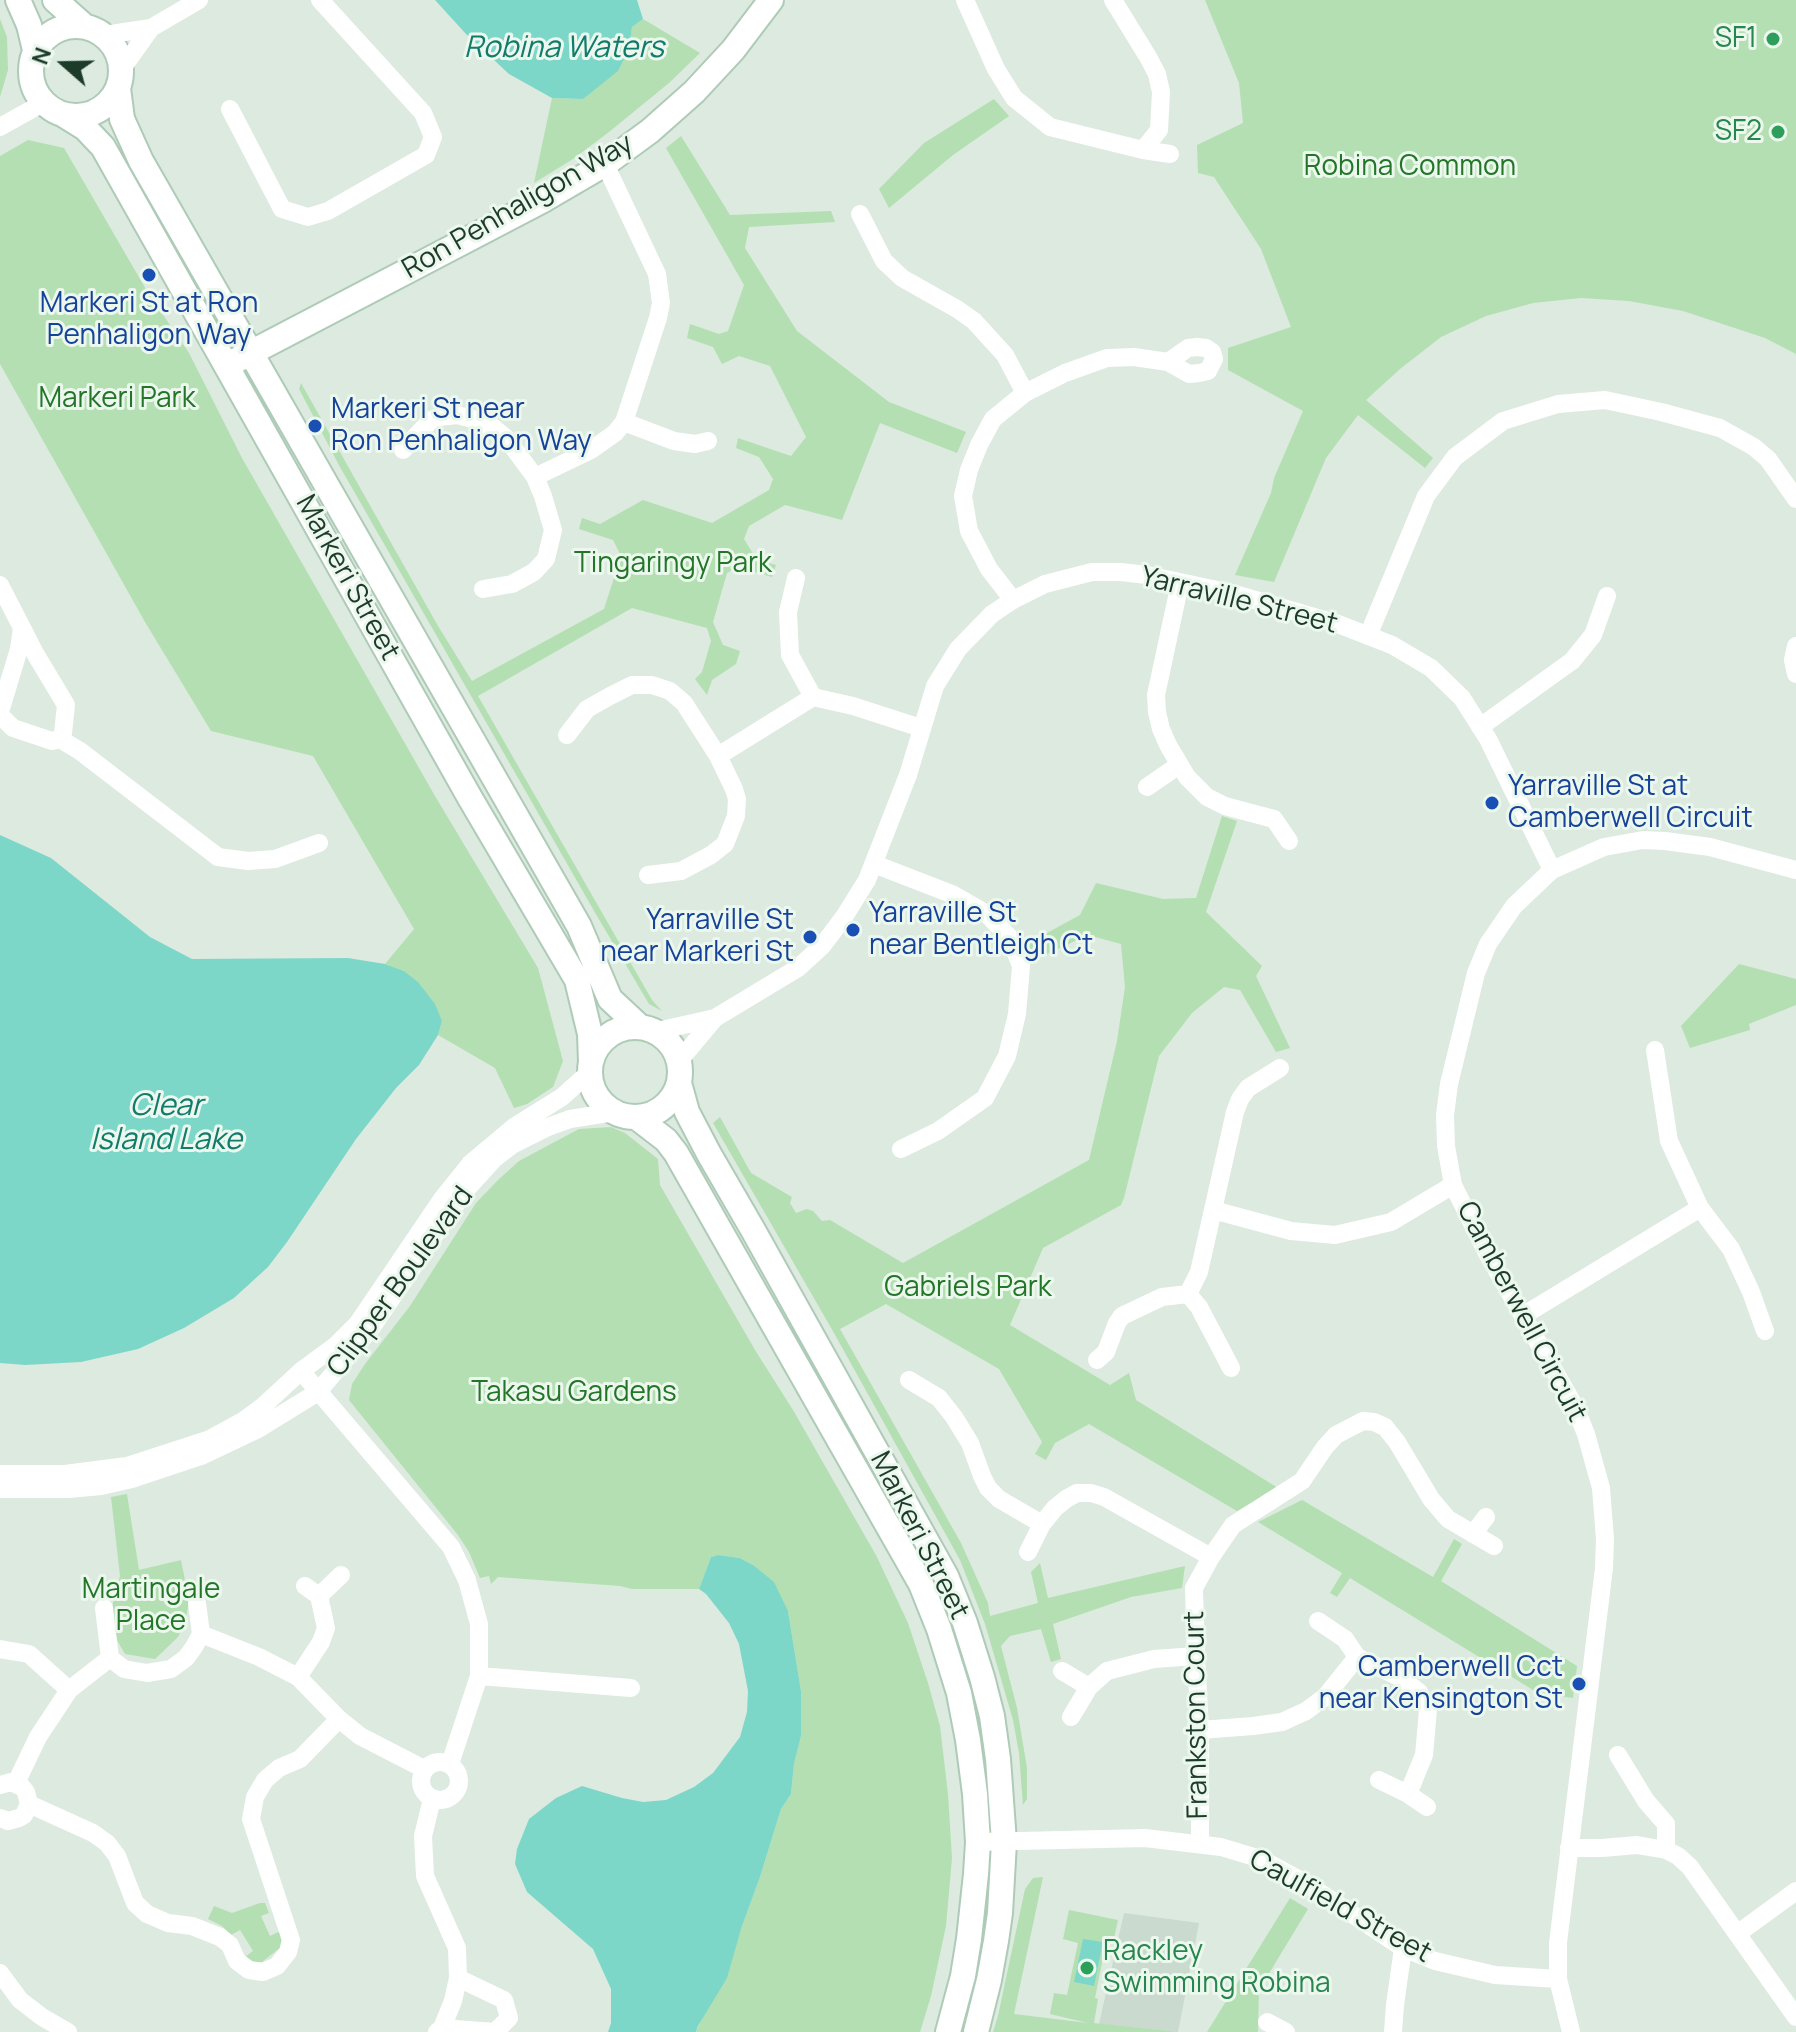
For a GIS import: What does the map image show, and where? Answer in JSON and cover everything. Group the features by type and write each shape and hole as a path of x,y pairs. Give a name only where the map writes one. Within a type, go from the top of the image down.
{"main road":[{"path":"18,0 35,50"},
{"path":"55,0 113,45 119,57 120,79 114,96 92,114 64,115 53,111 35,91 31,78 35,50 55,30 68,26 93,30"},
{"name":"Ron Penhaligon Way","path":"227,365 545,199 605,164 650,131 694,92 733,50 771,0"},
{"name":"Markeri Street","path":"120,79 122,119 141,161 579,926 610,999 648,1029"},
{"name":"Markeri Street","path":"64,115 85,128 103,147 470,798 577,980 590,1034 590,1067"},
{"path":"626,1027 648,1029 671,1044 679,1072 673,1097 664,1107 651,1115 625,1115 604,1105 596,1095 591,1084 590,1067 603,1039 626,1027"},
{"name":"Markeri Street","path":"679,1072 687,1112 709,1154 946,1576 982,1677 992,1716 1004,1842 996,1941 976,2032"},
{"name":"Markeri Street","path":"625,1115 666,1140 676,1153 921,1584 939,1629 959,1693 968,1740 978,1842 969,1939 948,2032"}],"street":[{"path":"93,30 151,28 199,0"},
{"path":"230,109 282,209 308,217 328,211 426,155 433,137 423,113 320,0"},
{"path":"965,0 996,69 1014,98 1050,127 1170,154"},
{"path":"1113,0 1157,74 1161,92 1159,130 1143,150"},
{"path":"120,79 151,28"},
{"path":"0,127 43,103"},
{"path":"535,477 591,450 615,433 624,422 658,318 661,303 657,274 605,164"},
{"path":"860,214 884,261 902,278 974,321 1005,355 1025,393"},
{"path":"1013,600 989,569 969,531 963,496 969,470 993,419 1025,393 1065,373 1107,358 1134,357 1168,362"},
{"path":"1368,636 1426,496 1455,457 1503,421 1558,404 1605,400 1661,412 1720,428 1754,447 1768,459 1796,499"},
{"path":"403,450 431,420 457,415 494,428 507,439 535,477 553,530 546,559 534,572 512,584 483,589"},
{"path":"624,422 674,441 695,444 708,441"},
{"name":"Yarraville Street","path":"648,1029 715,1018 798,968 822,946 867,880 908,775 935,686 958,649 992,614 1013,600 1045,584 1092,572 1147,575 1231,593 1338,624 1392,645 1431,668 1462,698 1488,739 1552,870"},
{"path":"796,578 788,612 790,655 813,697"},
{"path":"1180,583 1156,695 1161,729 1187,777 1207,797 1225,806 1274,819 1289,841"},
{"path":"0,585 66,705 60,739"},
{"path":"1480,727 1572,661 1593,635 1607,596"},
{"path":"22,628 0,713 13,728 52,741 60,739 102,767 218,857 248,861 275,859 319,843"},
{"path":"1796,646 1793,660 1796,674"},
{"path":"567,735 587,709 632,685 652,685 670,691 684,703 718,756 737,799 736,816 725,844 681,871 648,875"},
{"path":"718,756 813,697 921,728"},
{"path":"1147,787 1179,765"},
{"name":"Camberwell Circuit","path":"1571,2032 1558,1979 1559,1931 1604,1568 1601,1488 1586,1434 1562,1382 1469,1219 1453,1185 1446,1146 1445,1115 1449,1084 1476,973 1488,944 1514,906 1552,870 1604,847 1643,840 1710,847 1796,870"},
{"path":"874,864 954,895 987,914 1010,938 1021,966 1017,1014 1007,1056 985,1098 938,1131 901,1149"},
{"path":"679,1072 715,1018"},
{"path":"1655,1050 1669,1141 1700,1208 1731,1249 1765,1331"},
{"name":"Clipper Boulevard","path":"0,1474 65,1474 127,1466 210,1439 243,1421 335,1346 358,1323 442,1199 470,1164 514,1127 562,1097 590,1067"},
{"path":"1188,1294 1199,1272 1240,1099 1248,1088 1280,1068"},
{"name":"Clipper Boulevard","path":"0,1489 69,1489 132,1479 201,1456 258,1429 318,1392 372,1327 465,1191 495,1158 512,1145 570,1119 625,1115"},
{"path":"1213,1210 1291,1231 1335,1235 1391,1222 1453,1185"},
{"path":"1524,1315 1700,1208"},
{"path":"1097,1360 1106,1352 1122,1316 1162,1297 1188,1294"},
{"path":"1188,1294 1199,1307 1231,1368"},
{"path":"301,1371 451,1547 467,1580 479,1624 479,1676 450,1764"},
{"path":"909,1380 939,1398 954,1417 970,1443 988,1488 999,1499 1042,1524"},
{"name":"Frankston Court","path":"1200,1843 1200,1730 1194,1588 1233,1525 1302,1481 1336,1435 1363,1421 1385,1427 1431,1499 1448,1519 1494,1546"},
{"path":"1028,1552 1042,1524 1055,1508 1077,1493 1091,1493 1104,1497 1211,1557"},
{"path":"1473,1534 1486,1517"},
{"path":"298,1677 321,1642 326,1628 312,1591 341,1575"},
{"path":"104,1608 110,1658 124,1669 147,1673 171,1669 186,1658 194,1647 201,1634 197,1603"},
{"path":"1318,1621 1345,1639 1357,1657 1401,1678 1419,1692 1428,1710 1424,1755 1408,1794"},
{"path":"201,1634 259,1657 298,1677 360,1736 424,1769"},
{"path":"0,1649 29,1654 69,1690"},
{"path":"1071,1717 1089,1687 1107,1671 1154,1659 1196,1656"},
{"path":"1200,1730 1282,1722 1306,1711 1325,1697 1357,1657"},
{"path":"1,1821 24,1815 29,1804 26,1792 8,1784 69,1690 110,1658"},
{"path":"1062,1671 1089,1687"},
{"path":"479,1676 631,1688"},
{"path":"29,1804 93,1833 107,1843 117,1856 135,1903 147,1914 220,1937 230,1945 237,1961 249,1970 263,1972 277,1966 288,1952 291,1940 251,1819 255,1797 265,1780 279,1768 300,1759 339,1719"},
{"path":"1618,1755 1646,1801 1666,1824 1666,1850"},
{"path":"436,1761 450,1764 459,1778 457,1790 446,1799 432,1799 421,1786 424,1769 436,1761"},
{"path":"1379,1780 1427,1807"},
{"path":"432,1799 423,1836 425,1876 457,1948 458,1978 453,2001 440,2030 495,2032 509,2018 504,2000 458,1978"},
{"name":"Caulfield Street","path":"978,1842 1145,1838 1221,1847 1261,1859 1307,1884 1403,1948 1435,1961 1495,1975 1558,1979"},
{"path":"1569,1848 1637,1845 1666,1850 1678,1856 1690,1867 1796,2017"},
{"path":"1737,1934 1796,1891"},
{"path":"1393,2032 1403,1948"},
{"path":"0,1973 20,2000 68,2032"},
{"path":"1267,2022 1286,2032"}],"shaded area":[{"path":"1124,1913 1199,1923 1178,2032 1099,2024"}],"green space":[{"name":"Robina Common","path":"1205,0 1796,0 1796,354 1765,338 1683,311 1629,301 1581,298 1533,303 1486,316 1441,337 1366,400 1433,458 1425,468 1358,415 1326,458 1274,582 1235,575 1303,411 1228,370 1228,348 1291,327 1261,249 1214,177 1198,173 1197,145 1243,123 1239,83"},
{"path":"0,19 7,37 8,70 0,97"},
{"path":"643,19 700,53 609,132 534,183 552,98 583,99 629,49 632,27"},
{"path":"994,99 1009,116 953,155 889,208 879,189 924,143"},
{"name":"Tingaringy Park","path":"681,136 730,215 831,211 835,222 749,227 745,248 797,331 889,402 966,432 957,453 880,423 842,520 785,505 749,526 744,539 757,560 776,565 772,577 738,567 727,573 713,622 723,645 740,651 736,664 712,680 707,695 695,679 702,672 711,641 707,628 632,608 478,696 652,1000 662,1011 649,1004 597,916 340,467 299,389 301,383 472,681 604,609 621,556 613,540 579,529 582,518 600,524 643,500 712,523 769,490 773,479 759,457 736,448 738,438 791,456 806,437 770,366 739,356 722,364 713,347 687,338 690,324 719,334 728,331 744,285 666,148"},
{"name":"Markeri Park","path":"28,140 64,148 147,291 189,353 242,458 435,796 538,968 563,1061 553,1087 527,1104 514,1108 495,1068 438,1035 442,1021 417,982 404,971 385,964 414,929 313,756 211,731 145,622 0,364 0,156"},
{"name":"Gabriels Park","path":"1222,816 1237,821 1206,912 1262,966 1256,976 1290,1048 1276,1052 1240,990 1224,987 1192,1013 1159,1056 1121,1205 1043,1248 1010,1325 1110,1385 1129,1373 1136,1400 1278,1488 1237,1511 1089,1424 1055,1443 1046,1460 1035,1454 1042,1442 999,1369 886,1304 840,1329 961,1543 988,1603 990,1616 1038,1603 1031,1572 1040,1563 1048,1598 1185,1566 1182,1588 1131,1597 1053,1624 1061,1659 1051,1662 1041,1629 1010,1636 1001,1646 1017,1708 1027,1768 1027,1799 1023,1805 1013,1720 985,1624 960,1560 713,1123 720,1117 751,1173 792,1197 790,1203 796,1213 807,1209 813,1211 822,1221 830,1220 903,1263 1089,1160 1117,1041 1125,987 1121,944 1088,935 1032,961 1025,945 1080,915 1096,883 1163,899 1196,898"},
{"path":"1739,964 1796,979 1796,1005 1749,1024 1750,1030 1690,1048 1681,1026"},
{"name":"Takasu Gardens","path":"611,1127 625,1133 658,1159 660,1185 877,1557 908,1623 940,1726 952,1858 946,1926 920,2032 696,2032 741,1929 781,1809 791,1794 801,1736 801,1691 788,1611 753,1565 740,1558 711,1557 699,1589 632,1589 498,1577 491,1584 489,1576 480,1578 458,1535 349,1400 352,1384 365,1364 410,1306 476,1203 498,1180 519,1161 579,1129"},
{"name":"Martingale Place","path":"127,1494 139,1570 181,1560 189,1601 185,1623 178,1637 155,1659 125,1654 110,1615 120,1576 111,1497"},
{"path":"1302,1500 1433,1577 1454,1539 1462,1544 1441,1581 1577,1666 1573,1698 1538,1693 1350,1578 1337,1597 1330,1593 1342,1573 1258,1522"},
{"path":"1043,1877 1014,2014 1088,2023 1050,2014 1054,1993 1067,1995 1078,1943 1063,1939 1069,1910 1118,1920 1113,1943 1106,1943 1095,1998 1098,1999 1094,2023 1179,2032 993,2032 1025,1889 1033,1878"},
{"path":"1290,1898 1308,1909 1259,1990 1258,2032 1207,2032"},
{"path":"265,1903 269,1913 261,1916 270,1936 280,1931 281,1947 262,1962 251,1963 245,1957 253,1951 240,1930 231,1935 208,1919 214,1906 232,1913"}],"water":[{"name":"Robina Waters","path":"435,0 637,0 643,19 632,27 629,49 618,71 583,99 552,98 509,74"},
{"name":"Clear Island Lake","path":"0,835 51,858 150,937 192,959 348,958 385,964 404,971 418,982 435,1004 442,1021 438,1035 419,1065 396,1088 356,1139 268,1267 234,1298 184,1328 138,1349 81,1362 0,1363"},
{"path":"711,1557 740,1558 753,1565 774,1582 788,1611 801,1691 801,1736 791,1794 781,1809 727,1978 696,2032 608,2032 611,1989 593,1949 527,1892 515,1864 517,1849 529,1819 556,1798 582,1786 643,1802 666,1800 694,1787 713,1773 740,1737 747,1712 748,1691 739,1644 729,1623 699,1589"},
{"path":"1083,1939 1103,1942 1094,1986 1074,1982"}],"place":[{"name":"SF1","path":"1773,39"},
{"name":"SF2","path":"1778,132"},
{"name":"Markeri St at Ron Penhaligon Way","path":"149,275"},
{"name":"Markeri St near Ron Penhaligon Way","path":"315,426"},
{"name":"Yarraville St at Camberwell Circuit","path":"1492,803"},
{"name":"Yarraville St near Bentleigh Ct","path":"853,930"},
{"name":"Yarraville St near Markeri St","path":"810,937"},
{"name":"Camberwell Cct near Kensington St","path":"1579,1684"},
{"name":"Rackley Swimming Robina","path":"1087,1968"}]}
